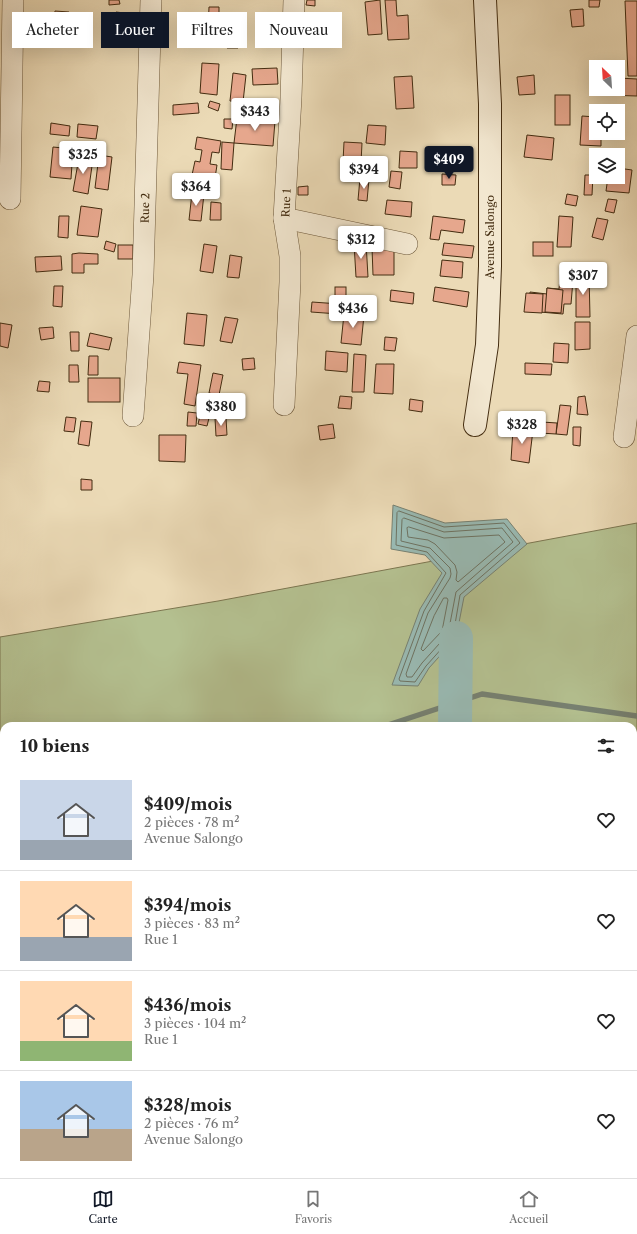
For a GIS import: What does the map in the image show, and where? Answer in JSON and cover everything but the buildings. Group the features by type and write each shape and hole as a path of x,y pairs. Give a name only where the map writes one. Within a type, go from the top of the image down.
{"street":[{"path":"10,198 14,0"},
{"name":"Rue 2","path":"132,416 143,275 151,0"},
{"name":"Rue 1","path":"284,405 290,256 284,218 292,98 294,0"},
{"name":"Avenue Salongo","path":"475,425 487,345 490,266 490,104 485,0"},
{"path":"284,218 407,244"},
{"path":"624,436 637,336"}],"green space":[{"path":"637,523 637,722 0,722 0,637 218,601"}],"water":[{"path":"393,505 445,523 507,519 527,544 464,597 456,638 429,668 418,686 392,685 420,609 442,573 425,555 391,549"}],"waterway":[{"path":"455,722 456,638"},
{"path":"397,722 482,694 637,716"}]}
